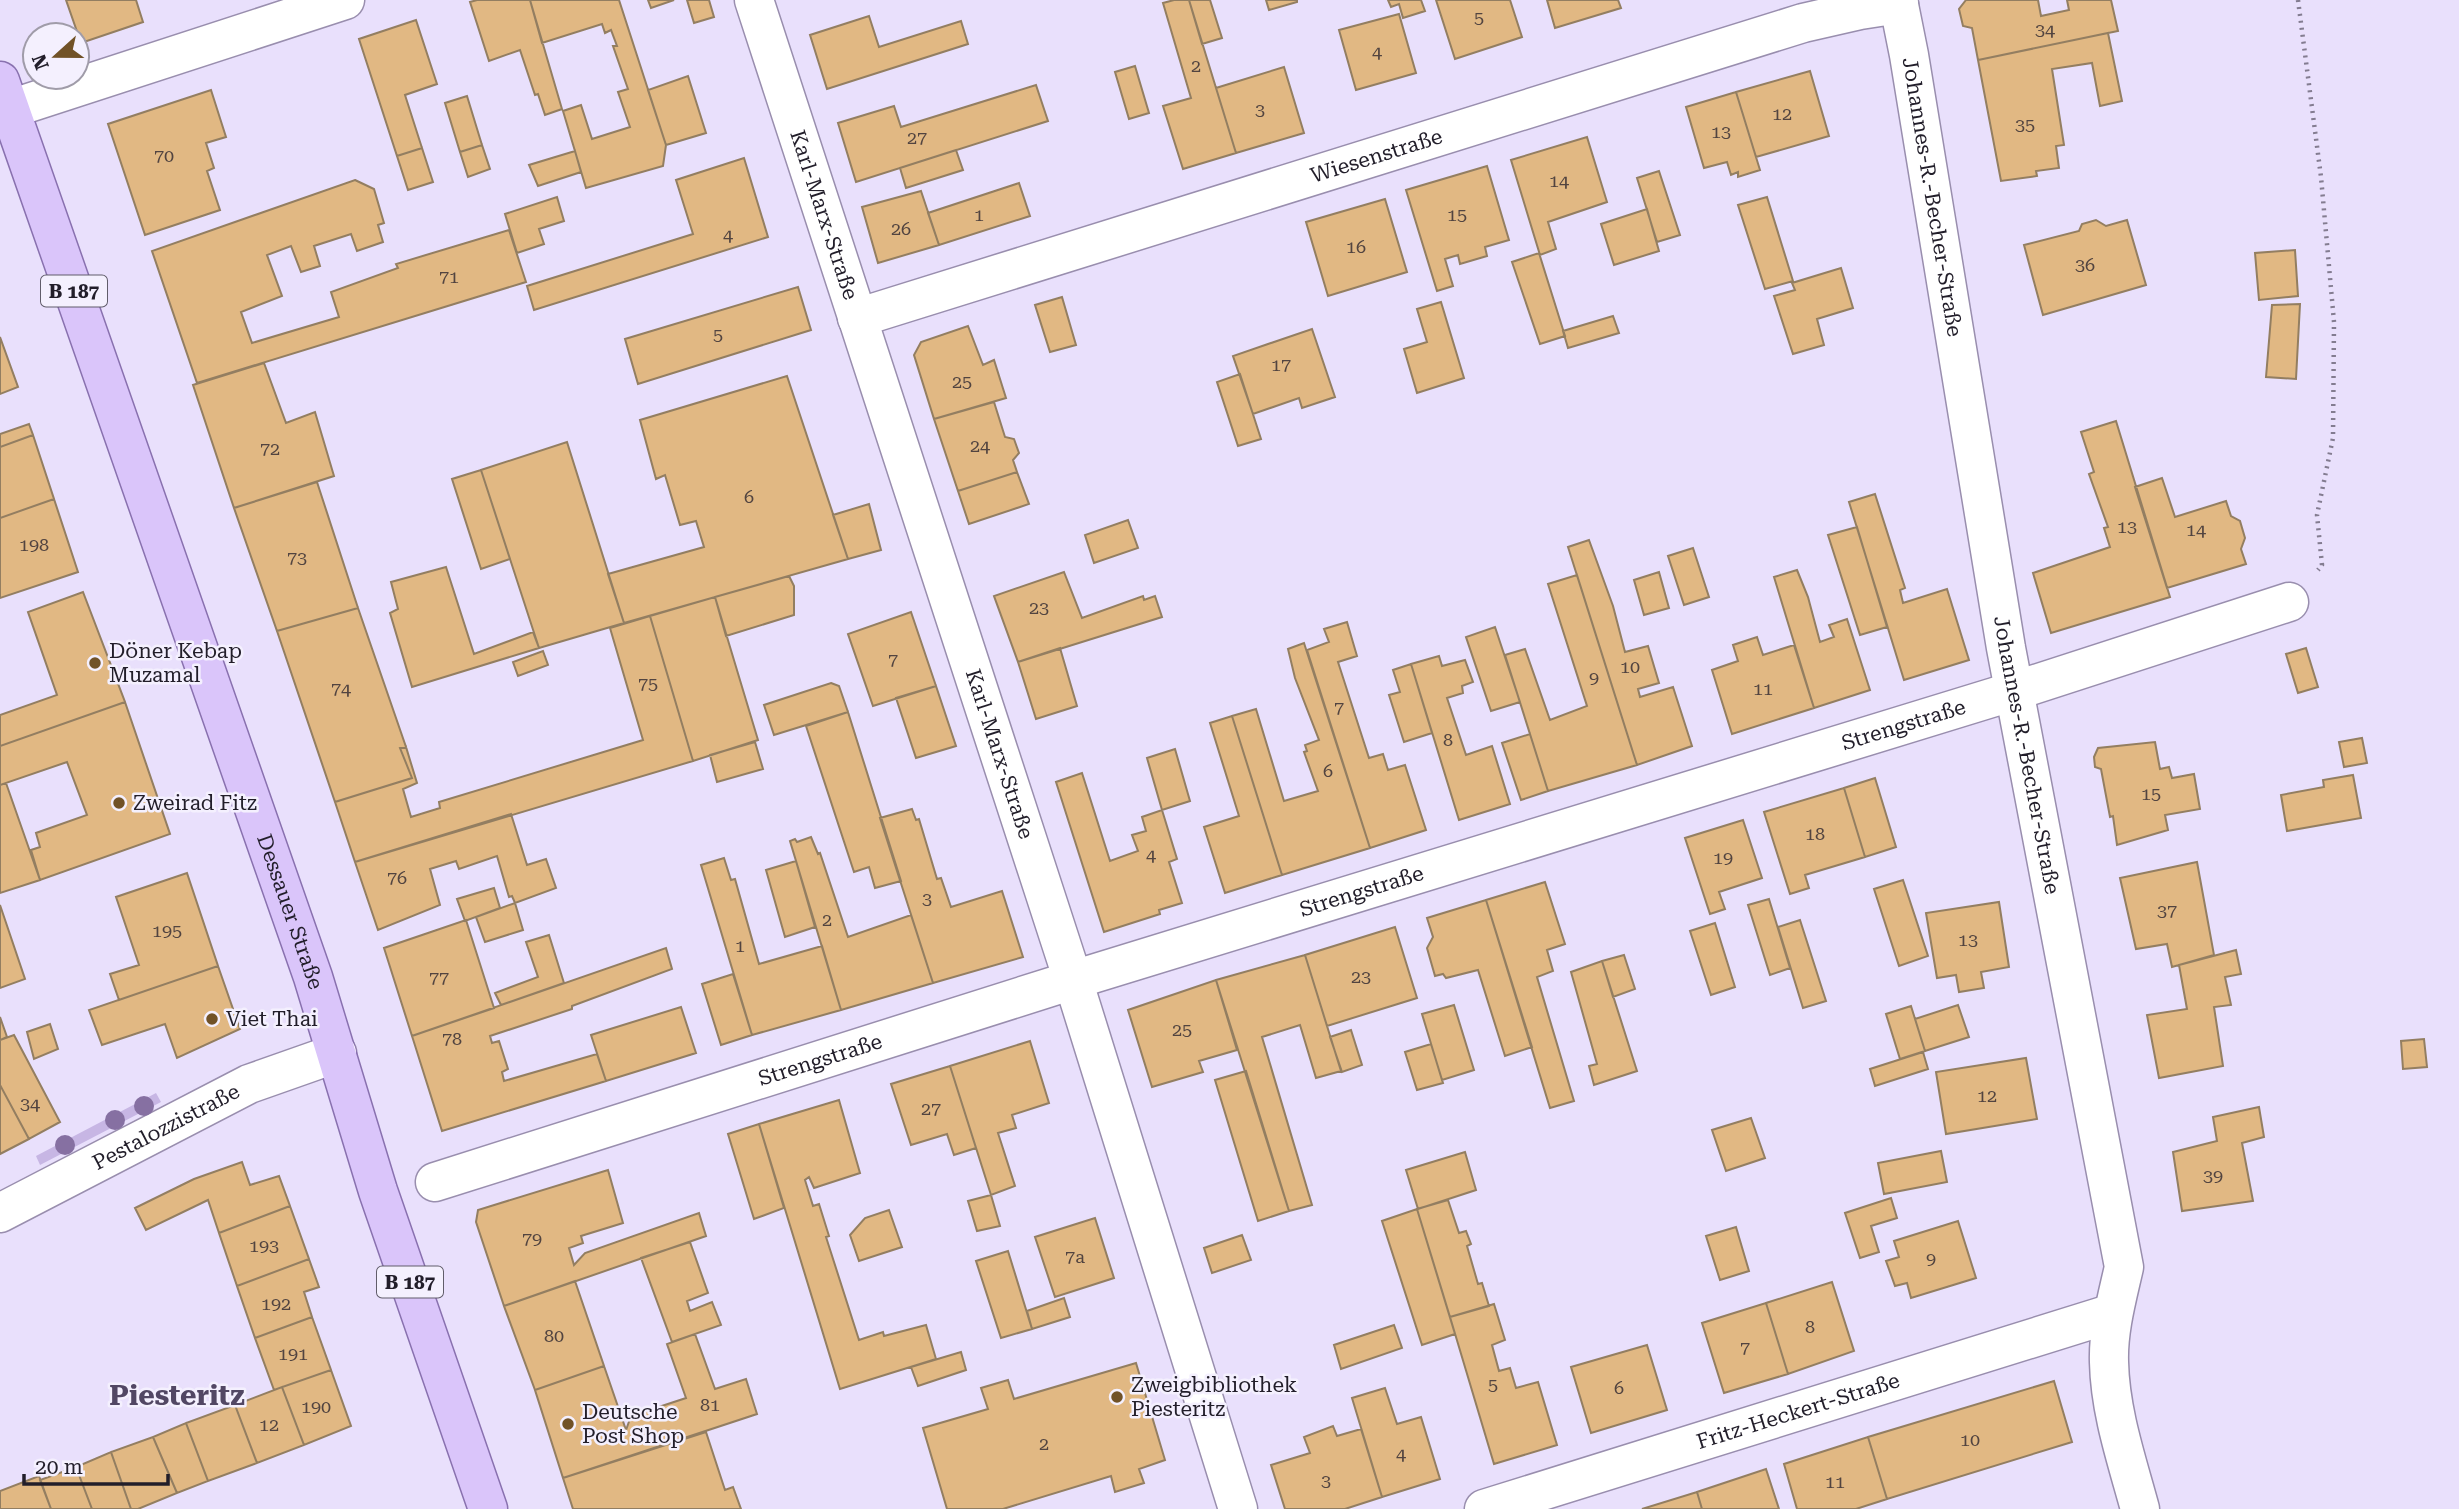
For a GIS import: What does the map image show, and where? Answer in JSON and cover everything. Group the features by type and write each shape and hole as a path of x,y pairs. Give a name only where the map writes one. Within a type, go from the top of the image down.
{"main road":[{"name":"Dessauer Straße","path":"5,95 298,934 378,1191 488,1509"}],"street":[{"path":"5,95 345,0"},
{"name":"Karl-Marx-Straße","path":"754,0 1073,980 1238,1509"},
{"name":"Wiesenstraße","path":"857,318 1803,23 1899,2"},
{"name":"Johannes-R.-Becher-Straße","path":"1899,2 2014,691 2124,1267 2113,1313 2109,1362 2118,1429 2140,1509"},
{"name":"Strengstraße","path":"435,1182 1073,980 2014,691 2290,602"},
{"name":"Pestalozzistraße","path":"0,1213 249,1084 337,1053"},
{"name":"Fritz-Heckert-Straße","path":"1484,1509 2113,1313"}],"path":[{"path":"2290,602 2322,565 2317,515 2333,438 2334,321 2321,177 2298,0"}],"shaded area":[{"path":"156,1093 161,1102 40,1165 36,1156"}],"building":[{"path":"66,0 136,0 143,22 91,40 91,21 73,21"},
{"path":"530,0 562,109 545,115 538,94 535,95 520,50 489,61 470,2"},
{"path":"530,0 619,0 666,145 663,166 586,188 563,111 581,105 592,139 630,127 618,92 628,89 613,46 617,46 611,30 605,33 602,24 542,43"},
{"path":"648,0 674,0 651,8"},
{"path":"687,0 709,0 714,17 694,23"},
{"path":"1189,0 1236,153 1183,169 1163,106 1191,98 1163,3"},
{"path":"1189,0 1210,0 1222,38 1202,44"},
{"path":"1266,0 1297,0 1297,2 1269,10"},
{"path":"1388,0 1421,0 1425,11 1403,18 1399,4 1391,7"},
{"path":"1436,0 1510,0 1522,37 1455,59"},
{"path":"1547,0 1618,0 1621,8 1555,28"},
{"path":"1966,0 2038,0 2041,16 2069,10 2067,0 2111,0 2118,31 1978,60 1972,28 1963,26 1959,9"},
{"path":"1399,14 1416,73 1356,90 1339,30"},
{"path":"869,16 879,47 961,21 968,44 827,89 810,35"},
{"path":"416,20 437,84 405,95 422,148 397,156 359,39"},
{"path":"2108,33 2122,101 2100,106 2092,63 2052,69 2064,145 2056,146 2059,168 2036,171 2037,176 2001,181 1978,60"},
{"path":"1135,66 1149,113 1129,119 1115,72"},
{"path":"1284,67 1304,133 1236,153 1216,88"},
{"path":"1810,71 1829,136 1756,157 1736,92"},
{"path":"688,76 706,133 666,145 648,90"},
{"path":"1036,85 1048,121 856,182 838,123 894,106 901,127"},
{"path":"211,90 226,137 206,143 214,168 207,171 220,210 145,235 108,124"},
{"path":"1736,92 1760,170 1738,177 1738,172 1731,175 1727,162 1704,168 1686,107"},
{"path":"467,96 482,145 460,152 445,103"},
{"path":"1587,137 1607,202 1548,222 1556,249 1540,255 1511,160"},
{"path":"482,145 490,169 468,177 460,152"},
{"path":"422,148 433,182 408,190 397,156"},
{"path":"956,150 963,170 906,188 900,168"},
{"path":"575,151 581,172 538,186 529,165"},
{"path":"744,158 768,237 534,310 527,286 693,234 676,180"},
{"path":"1487,166 1509,240 1485,247 1487,256 1460,264 1458,255 1445,259 1453,286 1437,291 1406,190"},
{"path":"1659,171 1680,235 1657,242 1637,178"},
{"path":"355,180 374,189 384,223 378,225 383,242 357,251 351,234 314,246 320,266 301,272 291,246 267,255 282,296 241,312 252,343 339,317 331,292 398,268 396,264 509,230 526,282 197,383 152,251"},
{"path":"1019,183 1030,216 939,245 928,213"},
{"path":"921,191 939,245 878,263 862,207"},
{"path":"557,197 564,221 539,229 544,244 517,253 505,214"},
{"path":"1767,197 1793,281 1765,289 1738,205"},
{"path":"1385,199 1407,272 1328,296 1306,222"},
{"path":"1647,209 1659,251 1614,265 1601,224"},
{"path":"2096,220 2106,226 2127,220 2146,285 2043,315 2024,245 2079,231 2082,224"},
{"path":"2295,250 2298,296 2259,300 2255,253"},
{"path":"1539,253 1565,336 1540,344 1512,262"},
{"path":"1841,268 1853,308 1817,319 1824,345 1793,354 1774,296 1795,290 1792,283"},
{"path":"798,287 811,330 638,384 625,339"},
{"path":"1062,297 1076,345 1050,352 1035,305"},
{"path":"1441,302 1464,378 1417,393 1404,349 1427,342 1417,309"},
{"path":"2300,304 2296,379 2266,377 2272,305"},
{"path":"1613,316 1619,333 1568,348 1563,331"},
{"path":"968,326 983,365 994,360 1006,398 934,419 914,355 921,342"},
{"path":"1312,329 1335,397 1302,408 1299,398 1253,414 1233,356"},
{"path":"0,337 18,387 0,394"},
{"path":"264,363 286,423 315,412 334,476 234,508 193,385"},
{"path":"1240,374 1261,439 1238,446 1217,382"},
{"path":"787,376 848,559 624,623 608,574 704,547 696,521 680,525 665,475 656,479 640,420"},
{"path":"994,402 1005,437 1014,439 1019,453 1013,460 1017,472 958,491 934,419"},
{"path":"2116,421 2170,597 2051,633 2033,573 2110,547 2104,528 2108,527 2089,474 2094,472 2081,432"},
{"path":"29,424 33,435 0,447 0,434"},
{"path":"33,435 54,499 0,518 0,447"},
{"path":"567,442 624,623 539,648 481,470"},
{"path":"481,470 510,559 481,569 452,479"},
{"path":"1017,472 1029,504 969,524 958,491"},
{"path":"2162,478 2175,517 2226,501 2231,516 2240,521 2245,538 2241,549 2246,564 2167,588 2135,487"},
{"path":"317,482 358,608 277,631 234,508"},
{"path":"1875,494 1905,588 1900,590 1903,603 1947,589 1969,660 1904,680 1849,502"},
{"path":"54,499 78,572 0,598 0,518"},
{"path":"869,504 881,550 848,559 833,515"},
{"path":"1128,520 1138,548 1094,563 1085,535"},
{"path":"1857,527 1887,627 1860,635 1828,535"},
{"path":"1589,540 1613,606 1625,652 1648,646 1659,683 1638,689 1640,697 1673,687 1692,746 1637,765 1568,547"},
{"path":"1693,548 1709,597 1684,605 1668,556"},
{"path":"446,567 474,654 533,632 539,648 412,687 390,613 398,609 391,582"},
{"path":"1797,570 1808,597 1820,642 1834,637 1829,625 1847,619 1870,690 1814,708 1774,577"},
{"path":"1064,572 1082,618 1143,596 1144,600 1155,596 1162,617 1018,662 994,596"},
{"path":"1659,572 1669,608 1644,615 1634,580"},
{"path":"1577,575 1637,765 1548,791 1505,655 1525,649 1550,720 1587,706 1548,584"},
{"path":"789,576 794,586 794,615 726,636 715,597"},
{"path":"83,592 125,702 0,746 0,715 57,695 28,612"},
{"path":"715,597 758,740 693,761 650,616"},
{"path":"358,608 406,747 400,748 412,778 335,802 277,631"},
{"path":"911,612 936,686 873,706 848,634"},
{"path":"650,616 693,761 355,862 335,802 412,778 400,748 406,747 417,783 403,789 411,817 440,808 439,802 643,740 610,628"},
{"path":"1347,622 1357,656 1338,662 1369,758 1383,754 1388,770 1405,765 1426,830 1370,848 1307,650 1329,642 1324,629"},
{"path":"1495,627 1520,702 1491,711 1466,637"},
{"path":"1757,637 1763,655 1794,645 1814,708 1732,734 1712,670 1738,661 1733,645"},
{"path":"1304,643 1370,848 1282,875 1232,716 1256,709 1284,801 1318,791 1304,752 1307,751 1305,745 1319,740 1295,678 1288,649"},
{"path":"1060,648 1077,706 1036,719 1018,662"},
{"path":"2306,648 2318,687 2298,693 2286,654"},
{"path":"543,651 548,665 518,676 513,662"},
{"path":"1439,656 1442,666 1465,660 1473,682 1462,686 1463,693 1447,698 1466,755 1492,746 1510,804 1459,820 1411,664"},
{"path":"1411,664 1432,733 1404,742 1389,695 1400,692 1393,670"},
{"path":"831,683 839,686 848,712 774,735 764,705"},
{"path":"936,686 956,746 916,758 896,698"},
{"path":"125,702 170,834 40,880 31,850 40,847 36,833 87,815 67,762 0,785 0,746"},
{"path":"848,712 901,881 875,888 869,867 854,872 806,726"},
{"path":"1232,716 1282,875 1225,893 1204,827 1239,816 1210,723"},
{"path":"1530,734 1548,791 1521,800 1502,743"},
{"path":"2362,738 2367,763 2344,767 2339,742"},
{"path":"755,742 763,769 717,782 710,755"},
{"path":"2155,742 2160,769 2169,767 2172,778 2194,774 2200,809 2165,815 2168,830 2117,845 2101,769 2095,767 2094,757 2098,748"},
{"path":"1175,749 1190,801 1162,810 1147,758"},
{"path":"1082,773 1110,861 1138,851 1132,835 1146,831 1142,817 1162,810 1177,859 1169,862 1182,903 1159,910 1160,914 1104,932 1056,782"},
{"path":"2353,775 2361,818 2287,831 2281,795 2324,787 2323,780"},
{"path":"1875,778 1896,847 1865,857 1844,788"},
{"path":"6,783 40,880 0,893 0,785"},
{"path":"1844,788 1865,857 1805,875 1809,888 1790,894 1764,812"},
{"path":"912,809 916,820 919,819 937,879 941,878 951,907 1002,891 1023,957 933,983 880,818"},
{"path":"511,814 527,865 546,859 556,888 515,903 512,896 509,897 497,856 459,869 456,861 430,869 440,905 378,930 355,862"},
{"path":"1743,820 1762,878 1719,892 1725,909 1710,914 1685,838"},
{"path":"811,837 818,854 820,853 848,937 911,915 933,983 841,1010 790,841 795,839 797,842"},
{"path":"724,858 731,880 735,879 759,964 822,946 841,1010 752,1035 701,865"},
{"path":"796,861 815,927 785,937 766,870"},
{"path":"2197,862 2214,955 2172,967 2167,944 2136,949 2120,878"},
{"path":"187,873 218,966 119,1000 110,974 139,965 116,897"},
{"path":"1903,880 1928,956 1899,966 1874,889"},
{"path":"1545,882 1565,944 1547,950 1553,971 1537,977 1574,1101 1550,1108 1486,900"},
{"path":"494,888 500,908 465,921 457,899"},
{"path":"1769,899 1790,968 1770,975 1748,905"},
{"path":"1486,900 1532,1047 1505,1056 1478,970 1446,978 1443,974 1435,976 1427,948 1433,937 1427,918"},
{"path":"1999,902 2009,967 1981,972 1984,988 1959,992 1956,975 1937,978 1926,913"},
{"path":"515,903 523,930 485,942 476,917"},
{"path":"0,905 25,979 0,988"},
{"path":"466,920 494,1008 412,1036 384,948"},
{"path":"1800,920 1826,1001 1803,1008 1778,927"},
{"path":"1715,923 1735,987 1711,995 1690,931"},
{"path":"1395,927 1417,998 1327,1026 1305,955"},
{"path":"549,935 564,983 501,1005 495,993 538,977 526,942"},
{"path":"666,948 672,969 572,1006 572,1009 490,1036 492,1043 499,1041 508,1069 502,1072 504,1081 597,1054 606,1081 442,1131 412,1036"},
{"path":"2236,950 2241,974 2225,977 2231,1005 2214,1007 2223,1066 2159,1078 2147,1015 2187,1009 2179,965"},
{"path":"1305,955 1341,1071 1316,1078 1300,1025 1262,1037 1312,1205 1289,1211 1216,980"},
{"path":"1624,955 1635,989 1613,997 1602,961"},
{"path":"1602,961 1637,1071 1594,1085 1589,1066 1597,1064 1571,972"},
{"path":"218,966 240,1029 177,1058 165,1024 102,1045 89,1010"},
{"path":"733,974 752,1035 721,1045 702,984"},
{"path":"1216,980 1237,1050 1199,1061 1203,1072 1152,1087 1128,1010"},
{"path":"1454,1005 1474,1070 1442,1080 1422,1014"},
{"path":"1958,1005 1969,1037 1925,1051 1915,1019"},
{"path":"1911,1006 1925,1051 1900,1059 1886,1014"},
{"path":"681,1007 696,1053 606,1081 591,1035"},
{"path":"0,1017 7,1037 0,1040"},
{"path":"50,1024 58,1049 34,1059 27,1032"},
{"path":"1351,1030 1362,1065 1342,1072 1330,1037"},
{"path":"14,1035 60,1122 29,1139 0,1085 0,1040"},
{"path":"2424,1039 2427,1067 2403,1069 2401,1041"},
{"path":"1030,1041 1049,1103 1012,1115 1016,1128 998,1133 1015,1186 991,1195 950,1066"},
{"path":"1431,1044 1443,1083 1417,1090 1405,1052"},
{"path":"1923,1052 1928,1069 1875,1086 1870,1069"},
{"path":"2026,1058 2037,1119 1946,1134 1936,1072"},
{"path":"950,1066 976,1148 954,1155 947,1134 911,1145 891,1084"},
{"path":"1246,1071 1289,1211 1258,1221 1215,1080"},
{"path":"0,1085 29,1139 0,1154"},
{"path":"839,1100 860,1173 814,1188 809,1177 805,1180 813,1206 819,1204 829,1236 826,1237 859,1340 883,1332 884,1336 926,1325 936,1359 840,1389 759,1124"},
{"path":"2259,1107 2264,1137 2242,1143 2253,1201 2182,1211 2173,1152 2217,1141 2213,1117"},
{"path":"1751,1118 1765,1158 1726,1171 1712,1130"},
{"path":"759,1124 784,1208 754,1219 728,1134"},
{"path":"1941,1151 1947,1182 1884,1194 1878,1163"},
{"path":"1465,1152 1476,1190 1418,1209 1406,1170"},
{"path":"242,1162 250,1185 279,1176 290,1206 219,1233 208,1200 146,1230 135,1208 194,1179"},
{"path":"608,1170 623,1223 581,1236 583,1243 569,1248 574,1265 585,1253 699,1213 706,1236 504,1306 476,1222 478,1210"},
{"path":"991,1195 1000,1226 977,1231 968,1201"},
{"path":"1891,1198 1897,1218 1871,1226 1879,1252 1860,1258 1845,1213"},
{"path":"1448,1200 1459,1233 1466,1231 1471,1244 1467,1246 1478,1284 1482,1283 1489,1306 1450,1317 1417,1209"},
{"path":"290,1206 309,1259 237,1286 219,1233"},
{"path":"1417,1209 1455,1334 1422,1345 1382,1221"},
{"path":"889,1210 902,1247 859,1261 850,1235 865,1218"},
{"path":"1095,1218 1114,1278 1055,1297 1035,1237"},
{"path":"1958,1221 1976,1278 1911,1298 1907,1283 1895,1286 1886,1261 1899,1257 1894,1241"},
{"path":"1736,1227 1749,1271 1720,1280 1706,1236"},
{"path":"1242,1235 1251,1260 1212,1273 1204,1248"},
{"path":"690,1242 708,1293 687,1301 690,1311 712,1302 721,1325 672,1342 641,1258"},
{"path":"1008,1251 1032,1329 1001,1338 976,1261"},
{"path":"309,1259 319,1287 304,1292 312,1317 255,1338 237,1286"},
{"path":"575,1281 604,1366 535,1390 504,1306"},
{"path":"1832,1282 1854,1351 1788,1374 1766,1303"},
{"path":"1064,1298 1070,1317 1032,1329 1027,1311"},
{"path":"1766,1303 1788,1374 1724,1393 1702,1323"},
{"path":"1494,1304 1505,1340 1492,1345 1499,1371 1510,1368 1516,1388 1538,1382 1557,1445 1494,1464 1450,1317"},
{"path":"312,1317 331,1370 274,1390 255,1338"},
{"path":"1394,1325 1402,1348 1341,1369 1334,1345"},
{"path":"695,1334 715,1389 746,1379 757,1414 563,1478 535,1390 604,1366 626,1430 631,1416 686,1398 667,1344"},
{"path":"1647,1345 1667,1410 1591,1433 1571,1367"},
{"path":"961,1352 966,1370 918,1386 911,1367"},
{"path":"1136,1363 1165,1460 1139,1469 1144,1483 1115,1492 1111,1476 1003,1509 947,1509 923,1428 988,1409 981,1388 1008,1380 1014,1399"},
{"path":"331,1370 351,1426 304,1445 282,1387"},
{"path":"2054,1381 2072,1442 1887,1499 1868,1437"},
{"path":"282,1387 304,1445 257,1463 235,1405"},
{"path":"1385,1388 1397,1424 1421,1417 1440,1479 1382,1497 1352,1398"},
{"path":"235,1405 257,1463 208,1481 186,1423"},
{"path":"186,1423 208,1481 177,1493 153,1437"},
{"path":"1333,1426 1337,1436 1361,1429 1382,1497 1345,1509 1285,1509 1271,1465 1310,1453 1304,1437"},
{"path":"706,1432 725,1490 733,1487 741,1509 573,1509 563,1478"},
{"path":"153,1437 177,1493 138,1509 131,1509 111,1452"},
{"path":"1868,1437 1887,1499 1856,1509 1797,1509 1784,1464"},
{"path":"111,1452 131,1509 92,1509 76,1467"},
{"path":"76,1467 92,1509 51,1509 40,1480"},
{"path":"1766,1469 1779,1509 1702,1509 1697,1492"},
{"path":"39,1476 51,1509 0,1509 0,1491"},
{"path":"1697,1492 1702,1509 1642,1509"}],"place":[{"name":"Döner Kebap Muzamal","path":"95,663"},
{"name":"Zweirad Fitz","path":"119,803"},
{"name":"Viet Thai","path":"212,1019"},
{"name":"Zweigbibliothek Piesteritz","path":"1117,1397"},
{"name":"Deutsche Post Shop","path":"568,1424"}],"district":[{"name":"Piesteritz","path":"177,1395"}]}
